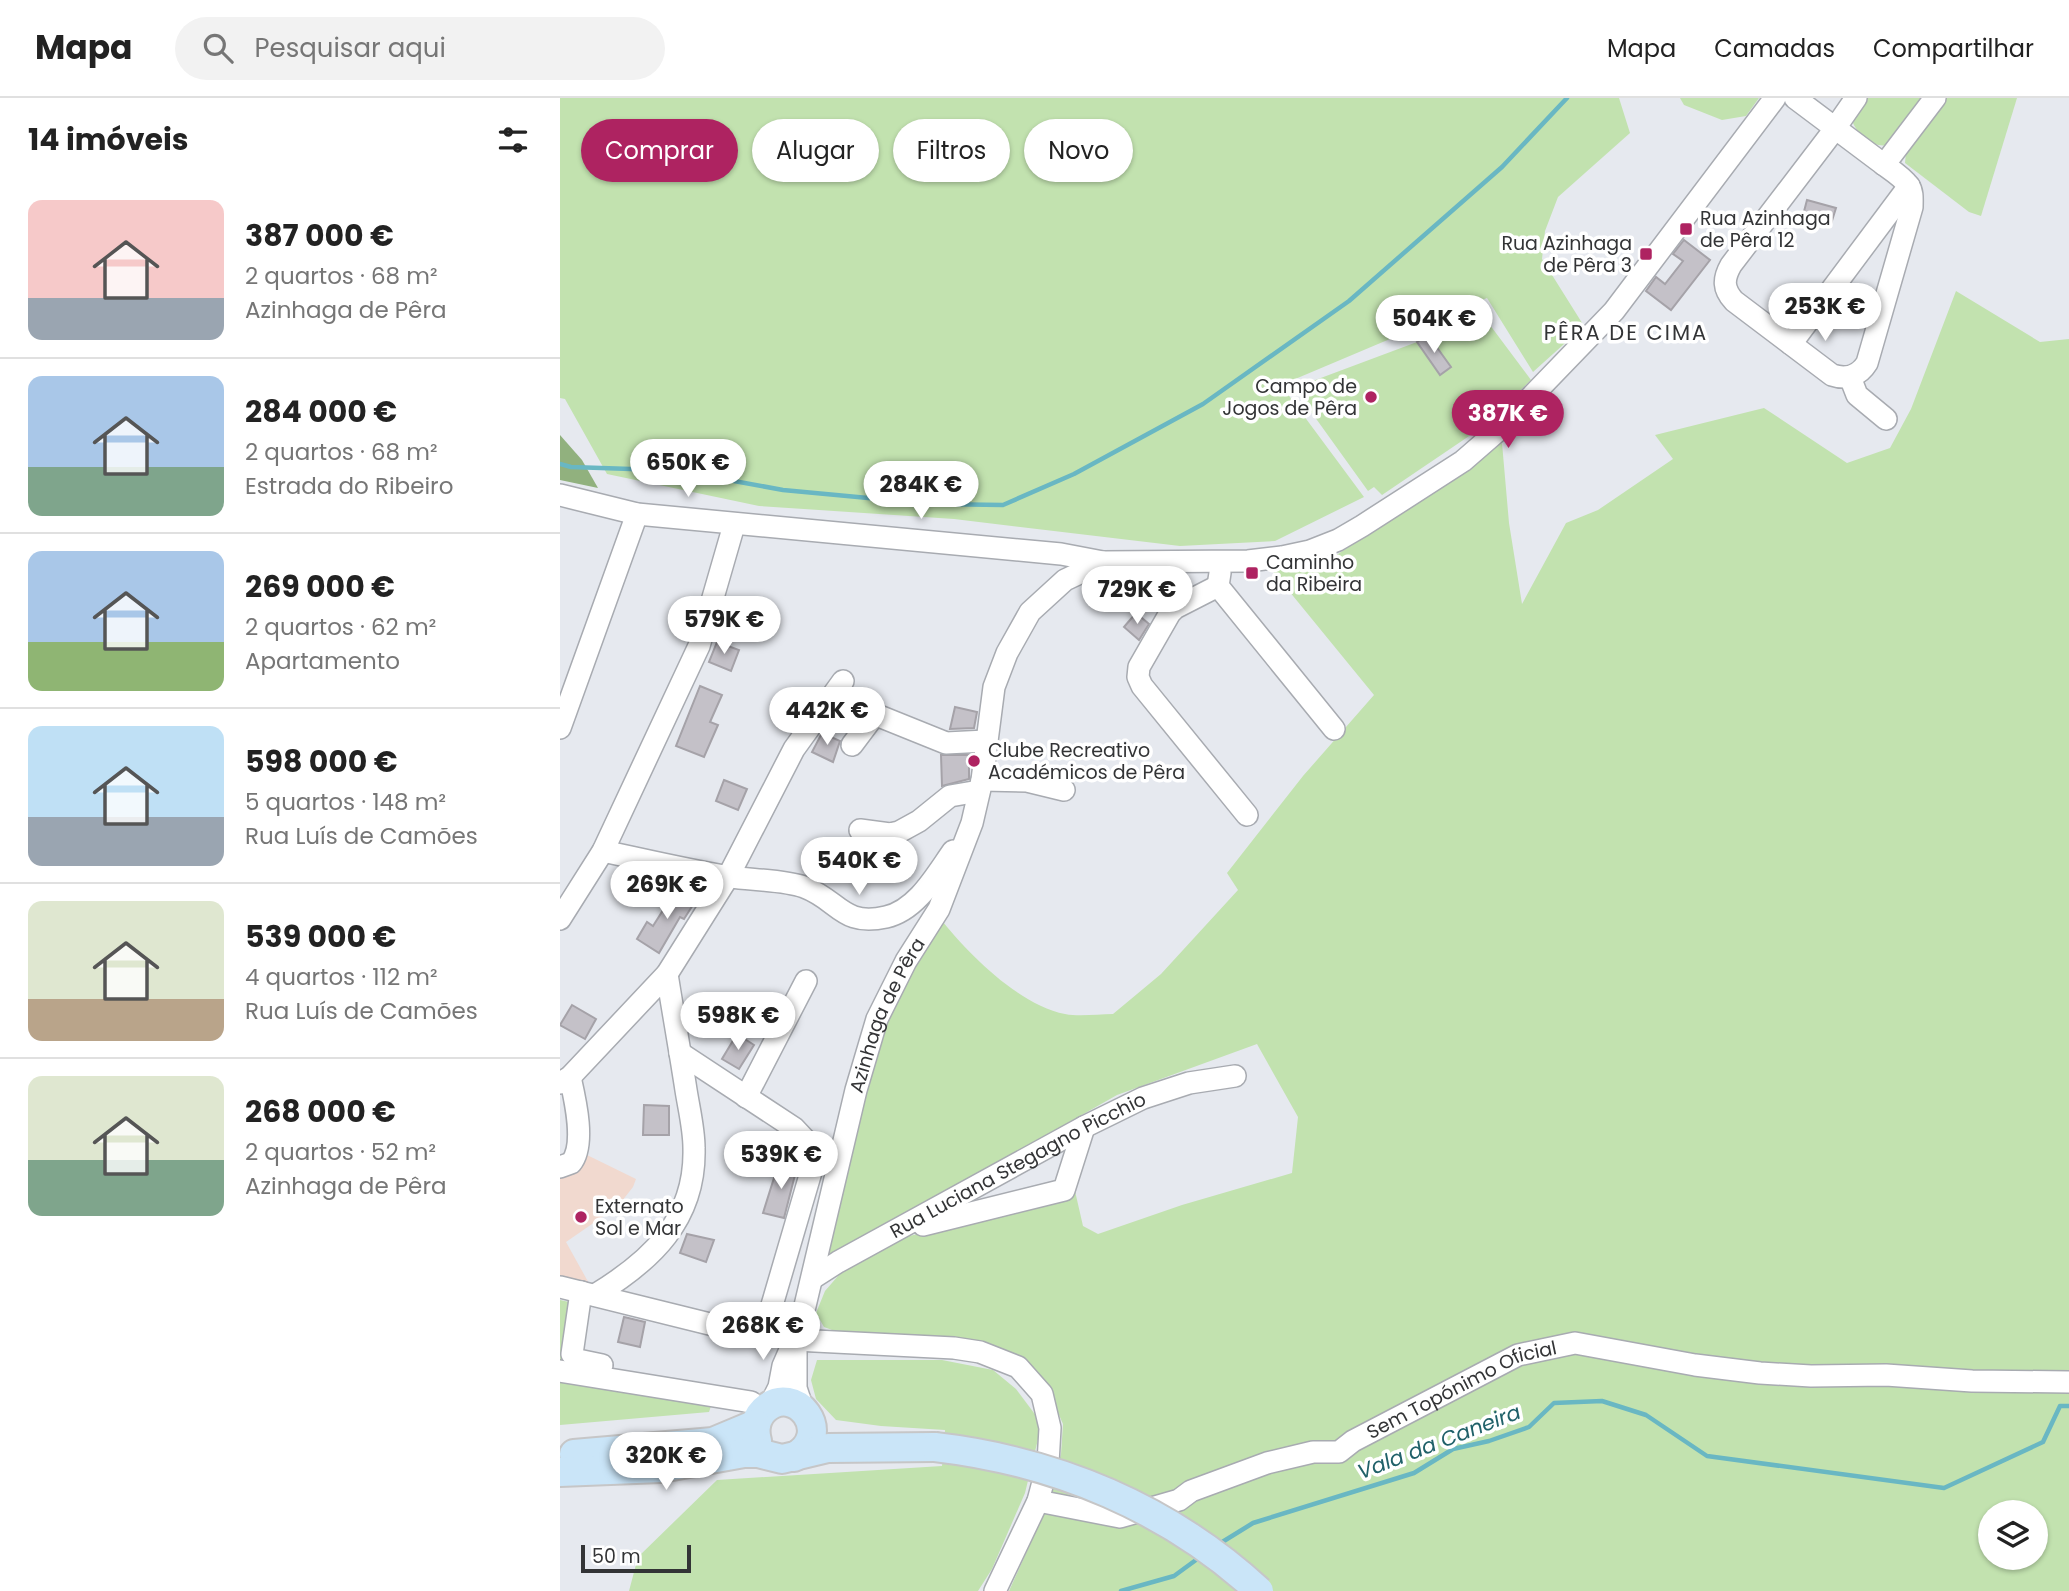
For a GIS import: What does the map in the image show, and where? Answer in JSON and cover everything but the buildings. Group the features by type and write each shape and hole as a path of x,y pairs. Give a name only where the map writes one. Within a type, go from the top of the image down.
{"main road":[{"path":"560,1456 713,1442 783,1402 794,1404 844,1433 1018,1461 1091,1485 1131,1502 1190,1536 1259,1591"},
{"path":"761,1416 755,1436 759,1445 766,1454 785,1458 805,1450 811,1439 812,1427 806,1413"},
{"path":"560,1472 661,1468 744,1453 785,1458 828,1448 935,1447"}],"street":[{"name":"Azinhaga de Pêra","path":"761,1416 779,1387 783,1366 795,1340 813,1279 856,1090 877,1019 906,961 939,909 972,823 981,786 994,687 1007,653 1030,612 1065,580 1103,562 1223,562 1282,558 1310,551 1338,540 1362,526 1473,453 1501,428 1614,311 1775,98"},
{"path":"1795,98 1834,127 1884,165 1909,186 1912,196 1912,207 1867,363 1859,373 1850,377 1832,375 1734,301 1725,288 1726,274 1834,127 1856,98"},
{"path":"1884,165 1935,98"},
{"path":"1791,344 1909,186"},
{"path":"1850,377 1857,395 1886,419"},
{"path":"560,495 637,514 1061,554 1103,562"},
{"path":"560,728 637,514"},
{"path":"560,919 603,851 699,646 734,525"},
{"path":"1223,562 1218,586 1170,613 1139,667 1138,677 1142,687 1247,814"},
{"path":"1218,586 1334,729"},
{"path":"560,1167 571,1163 579,1149 576,1102 565,1080 667,974 728,877 794,749 843,681"},
{"path":"852,745 873,717 879,716 946,743 986,741"},
{"path":"860,830 890,834 899,832 919,821 950,796 981,786 1027,781 1064,790"},
{"path":"603,851 728,877 802,886 855,919 869,920 906,910 932,880 972,823"},
{"path":"667,974 694,1144 690,1192 659,1247 634,1270 588,1294 572,1349 574,1358 687,1384"},
{"path":"746,1097 806,981"},
{"path":"560,1287 754,1335 765,1329 811,1172 809,1144 794,1128 680,1053"},
{"name":"Rua Luciana Stegagno Picchio","path":"813,1279 1084,1127 1143,1098 1189,1083 1235,1076"},
{"path":"893,1232 1064,1190 1084,1127"},
{"name":"Azinhaga de Pêra","path":"795,1340 796,1388 806,1413"},
{"path":"795,1340 954,1348 980,1352 1018,1367 1042,1394 1050,1428 1048,1463 1038,1501 995,1591"},
{"name":"Sem Topónimo Oficial","path":"1038,1501 1120,1517 1179,1500 1191,1491 1267,1463 1313,1452 1339,1452 1365,1435 1518,1355 1575,1342 1695,1365 1760,1373 2069,1382"},
{"path":"560,1371 751,1402 761,1416"},
{"path":"560,1381 726,1406 761,1416"}],"shaded area":[{"name":"Externato Sol e Mar","path":"585,1154 636,1179 618,1206 566,1242 591,1287 560,1282 560,1176 576,1170 585,1161"}],"green space":[{"path":"560,98 1619,98 1630,133 1558,197 1545,231 1542,259 1584,326 1533,372 1487,298 1281,385 1364,497 1275,541 1180,546 954,519 759,506 607,474 565,399 560,398"},
{"path":"1680,98 1759,98 1746,116 1722,120 1684,105"},
{"path":"1867,98 1924,98 1887,145 1877,145 1867,140 1853,123 1855,114"},
{"path":"1946,98 2017,98 1981,216 1969,212 1905,163 1906,151"},
{"path":"1956,291 2040,342 2069,339 2069,1591 1009,1591 1046,1509 1061,1454 1063,1424 1044,1381 1022,1359 988,1343 840,1333 824,1327 816,1313 825,1291 851,1261 893,1240 1032,1206 1075,1191 1083,1226 1098,1234 1182,1205 1292,1173 1298,1117 1257,1044 1117,1095 935,1198 834,1259 826,1249 861,1096 886,1015 939,917 995,976 1030,1000 1065,1014 1113,1014 1161,974 1238,890 1227,873 1303,776 1374,695 1271,569 1294,569 1335,556 1502,443 1509,523 1522,604 1566,523 1598,510 1673,459 1655,435 1764,408 1847,463 1890,448 1911,409"},
{"path":"1481,313 1531,380 1481,428 1382,495 1374,487 1368,491 1294,388 1417,342"},
{"path":"560,435 582,460 598,488 560,480"},
{"path":"560,1300 569,1302 563,1367 713,1400 709,1412 560,1425"},
{"path":"817,1360 942,1360 993,1370 1016,1389 1037,1417 1039,1435 1025,1493 992,1569 978,1591 629,1591 638,1557 717,1480 942,1466 945,1430 836,1420 816,1399 811,1380"}],"waterway":[{"path":"560,464 571,467 631,469 723,479 783,490 932,504 1003,505 1074,474 1203,404 1349,301 1502,167 1567,98"},
{"name":"Vala da Caneira","path":"1219,1544 1253,1523 1414,1473 1453,1449 1489,1441 1529,1427 1554,1403 1602,1401 1646,1415 1707,1456 1944,1488 2043,1442 2060,1406 2069,1406"},
{"name":"Vala da Caneira","path":"1121,1591 1174,1576 1200,1557"}],"place":[{"name":"Rua Azinhaga de Pêra 12","path":"1686,229"},
{"name":"Rua Azinhaga de Pêra 3","path":"1646,254"},
{"name":"Campo de Jogos de Pêra","path":"1371,397"},
{"name":"Caminho da Ribeira","path":"1252,573"},
{"name":"Clube Recreativo Académicos de Pêra","path":"974,761"},
{"name":"Externato Sol e Mar","path":"581,1217"}],"district":[{"name":"PÊRA DE CIMA","path":"1626,333"}]}
